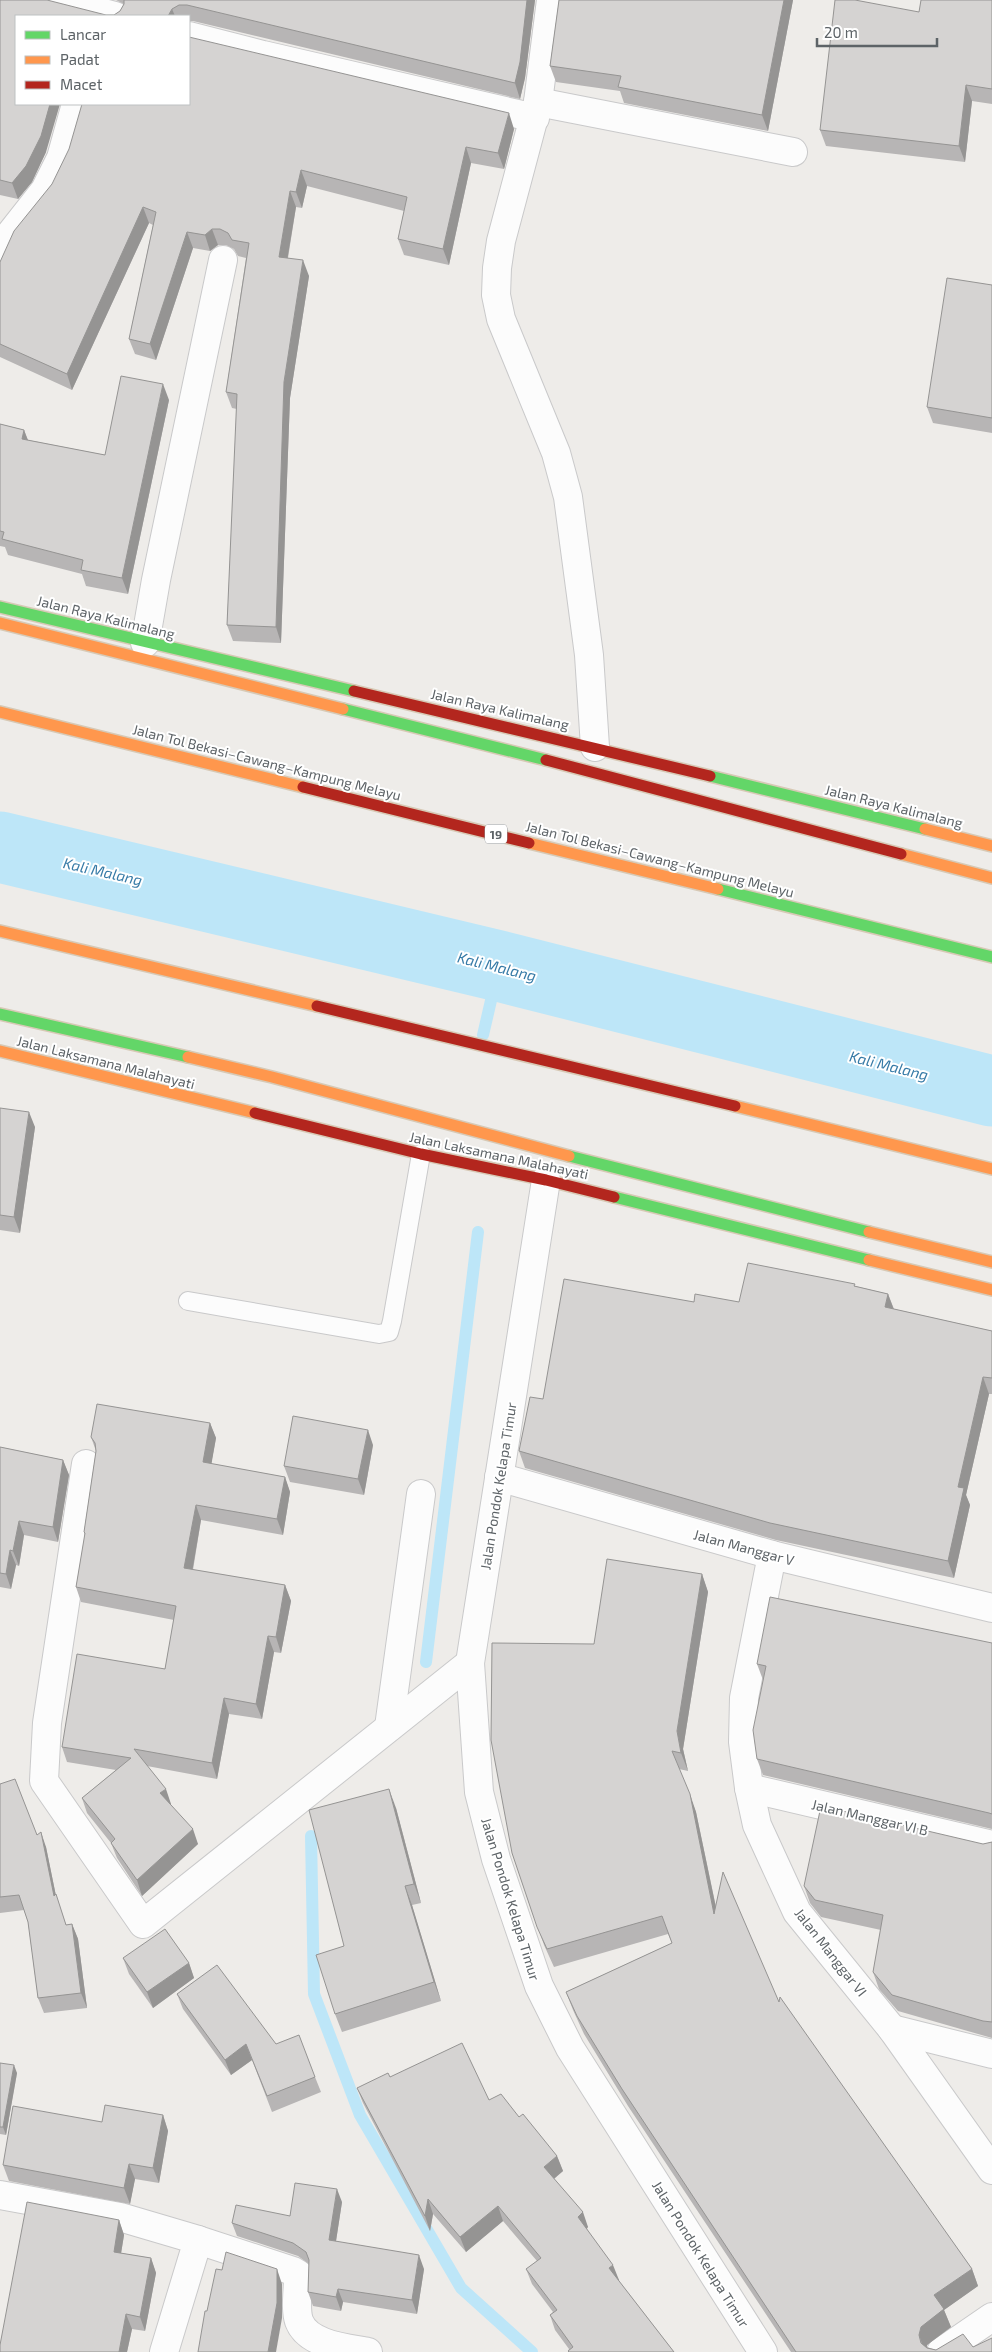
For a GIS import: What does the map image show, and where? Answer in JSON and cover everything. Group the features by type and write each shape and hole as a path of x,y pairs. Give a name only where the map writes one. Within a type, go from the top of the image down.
{"main road":[{"name":"Jalan Raya Kalimalang","path":"0,607 146,643 595,747 992,846"},
{"path":"0,623 590,770 992,878"},
{"name":"Jalan Tol Bekasi–Cawang–Kampung Melayu","path":"0,712 992,957"},
{"path":"0,931 433,1033 992,1169"},
{"path":"0,1014 272,1077 675,1184 992,1262"},
{"name":"Jalan Laksamana Malahayati","path":"0,1052 421,1154 546,1180 992,1290"}],"street":[{"path":"53,0 103,15"},
{"path":"550,0 537,110 501,241 496,295 502,319 556,454 568,498 589,655 595,747"},
{"path":"190,36 263,55 537,110 793,152"},
{"path":"0,248 44,190 61,158 76,105"},
{"path":"146,643 156,580 223,260"},
{"name":"Jalan Pondok Kelapa Timur","path":"546,1180 470,1663 479,1792 496,1859 539,1986 570,2048 763,2352"},
{"path":"86,1464 47,1723 44,1781 143,1924 470,1663"},
{"name":"Jalan Manggar V","path":"499,1477 772,1555 992,1608"},
{"path":"389,1727 420,1494"},
{"name":"Jalan Manggar VI","path":"772,1555 744,1698 743,1742 749,1788 757,1824 797,1912 892,2029 992,2170"},
{"name":"Jalan Manggar VI B","path":"749,1788 992,1846"},
{"path":"892,2029 992,2054"},
{"path":"2,2202 120,2217 293,2271 298,2274 299,2321 305,2331 326,2342 368,2352"},
{"path":"164,2352 198,2240"},
{"path":"941,2352 992,2317"}],"lane":[{"path":"188,1301 379,1334 388,1332 392,1321 421,1154"}],"building":[{"path":"0,0 47,0 106,15 15,15 15,105 50,105 41,136 26,166 12,183 0,180"},
{"path":"124,0 527,0 520,62 515,83 187,5 179,5 172,9 169,15 114,15 120,11"},
{"path":"559,0 784,0 762,115 618,87 621,76 550,66"},
{"path":"835,0 855,0 919,12 921,0 992,0 992,89 966,85 959,146 820,130"},
{"path":"190,37 509,113 498,153 466,147 443,249 398,239 407,197 301,170 296,192 290,191 279,257 303,260 284,382 276,627 227,625 237,394 226,392 249,243 232,240 228,233 220,229 212,229 205,235 187,232 150,344 129,339 156,212 143,207 67,374 0,344 0,262 14,231 52,184 69,149 82,105 190,105"},
{"path":"947,278 992,285 992,418 927,407"},
{"path":"121,376 163,384 122,578 81,570 83,560 2,539 4,532 0,531 0,424 24,430 22,439 105,455"},
{"path":"0,1108 29,1112 14,1217 0,1215"},
{"path":"748,1263 855,1284 854,1286 888,1294 885,1307 992,1331 992,1378 983,1377 958,1487 964,1488 948,1561 770,1523 519,1451 530,1397 543,1399 564,1279 694,1302 695,1294 739,1302"},
{"path":"97,1404 210,1423 203,1462 285,1477 277,1519 196,1505 184,1568 285,1585 276,1637 268,1636 256,1704 224,1698 212,1763 134,1749 166,1789 160,1793 193,1829 137,1880 111,1843 115,1839 82,1798 131,1758 62,1747 77,1654 165,1669 176,1606 76,1587 96,1451 95,1443 91,1437"},
{"path":"293,1416 368,1430 358,1479 284,1466"},
{"path":"0,1447 63,1460 53,1527 19,1521 13,1551 10,1550 6,1574 0,1573"},
{"path":"607,1559 702,1574 677,1731 681,1753 672,1751 690,1794 714,1914 723,1872 779,2002 780,1997 972,2269 934,2295 944,2309 921,2327 919,2335 921,2343 927,2348 936,2350 963,2334 973,2347 992,2338 992,2352 796,2352 622,2089 577,2016 566,1992 672,1943 662,1916 547,1949 537,1927 512,1853 491,1740 492,1643 594,1644"},
{"path":"770,1597 992,1643 992,1814 757,1759 753,1730 766,1666 757,1664"},
{"path":"15,1779 37,1835 41,1832 54,1896 56,1894 66,1925 72,1924 81,1993 38,1998 28,1922 19,1895 0,1897 0,1784"},
{"path":"389,1789 414,1884 405,1886 434,1982 335,2014 316,1955 344,1946 309,1810"},
{"path":"821,1806 983,1844 992,1842 992,2022 892,1995 873,1972 883,1915 815,1900 804,1886"},
{"path":"165,1929 189,1963 147,1992 123,1958"},
{"path":"217,1965 276,2044 299,2035 315,2077 267,2096 246,2044 225,2060 177,1994"},
{"path":"462,2043 489,2100 501,2094 519,2117 523,2114 557,2156 544,2167 583,2212 578,2217 613,2265 609,2268 674,2352 569,2352 573,2347 550,2315 557,2310 526,2269 541,2258 498,2206 460,2237 428,2199 425,2216 357,2088 388,2073 390,2077"},
{"path":"0,2063 14,2065 3,2127 0,2127"},
{"path":"105,2105 163,2115 153,2168 129,2164 124,2188 3,2165 13,2106 102,2122"},
{"path":"295,2183 337,2189 329,2240 419,2255 412,2300 338,2289 336,2297 308,2292 309,2260 306,2252 293,2243 232,2223 236,2205 290,2216"},
{"path":"27,2202 119,2220 114,2252 151,2258 140,2317 126,2314 119,2352 0,2352"},
{"path":"226,2252 277,2269 277,2303 268,2352 198,2352 205,2311 207,2311 216,2269 222,2270"}],"waterway":[{"name":"Kali Malang","path":"0,847 499,966 992,1091"},
{"path":"483,1035 499,966"},
{"path":"426,1662 478,1232"},
{"path":"311,1836 314,1994 360,2115 461,2288 532,2352"}],"traffic: fast":[{"path":"0,607 354,691"},
{"path":"343,709 546,760"},
{"path":"710,776 925,829"},
{"path":"718,889 992,957"},
{"path":"0,1014 188,1057"},
{"path":"569,1156 869,1232"},
{"path":"614,1197 869,1260"}],"traffic: slow":[{"path":"0,623 343,709"},
{"path":"0,712 303,787"},
{"path":"925,829 992,846"},
{"path":"529,843 718,889"},
{"path":"901,854 992,878"},
{"path":"0,931 317,1006"},
{"path":"0,1051 255,1113"},
{"path":"188,1057 272,1077 569,1156"},
{"path":"735,1106 992,1169"},
{"path":"869,1232 992,1262"},
{"path":"869,1260 992,1290"}],"traffic: jam":[{"path":"354,691 710,776"},
{"path":"546,760 901,854"},
{"path":"303,787 529,843"},
{"path":"317,1006 735,1106"},
{"path":"255,1113 421,1154 546,1180 614,1197"}]}
